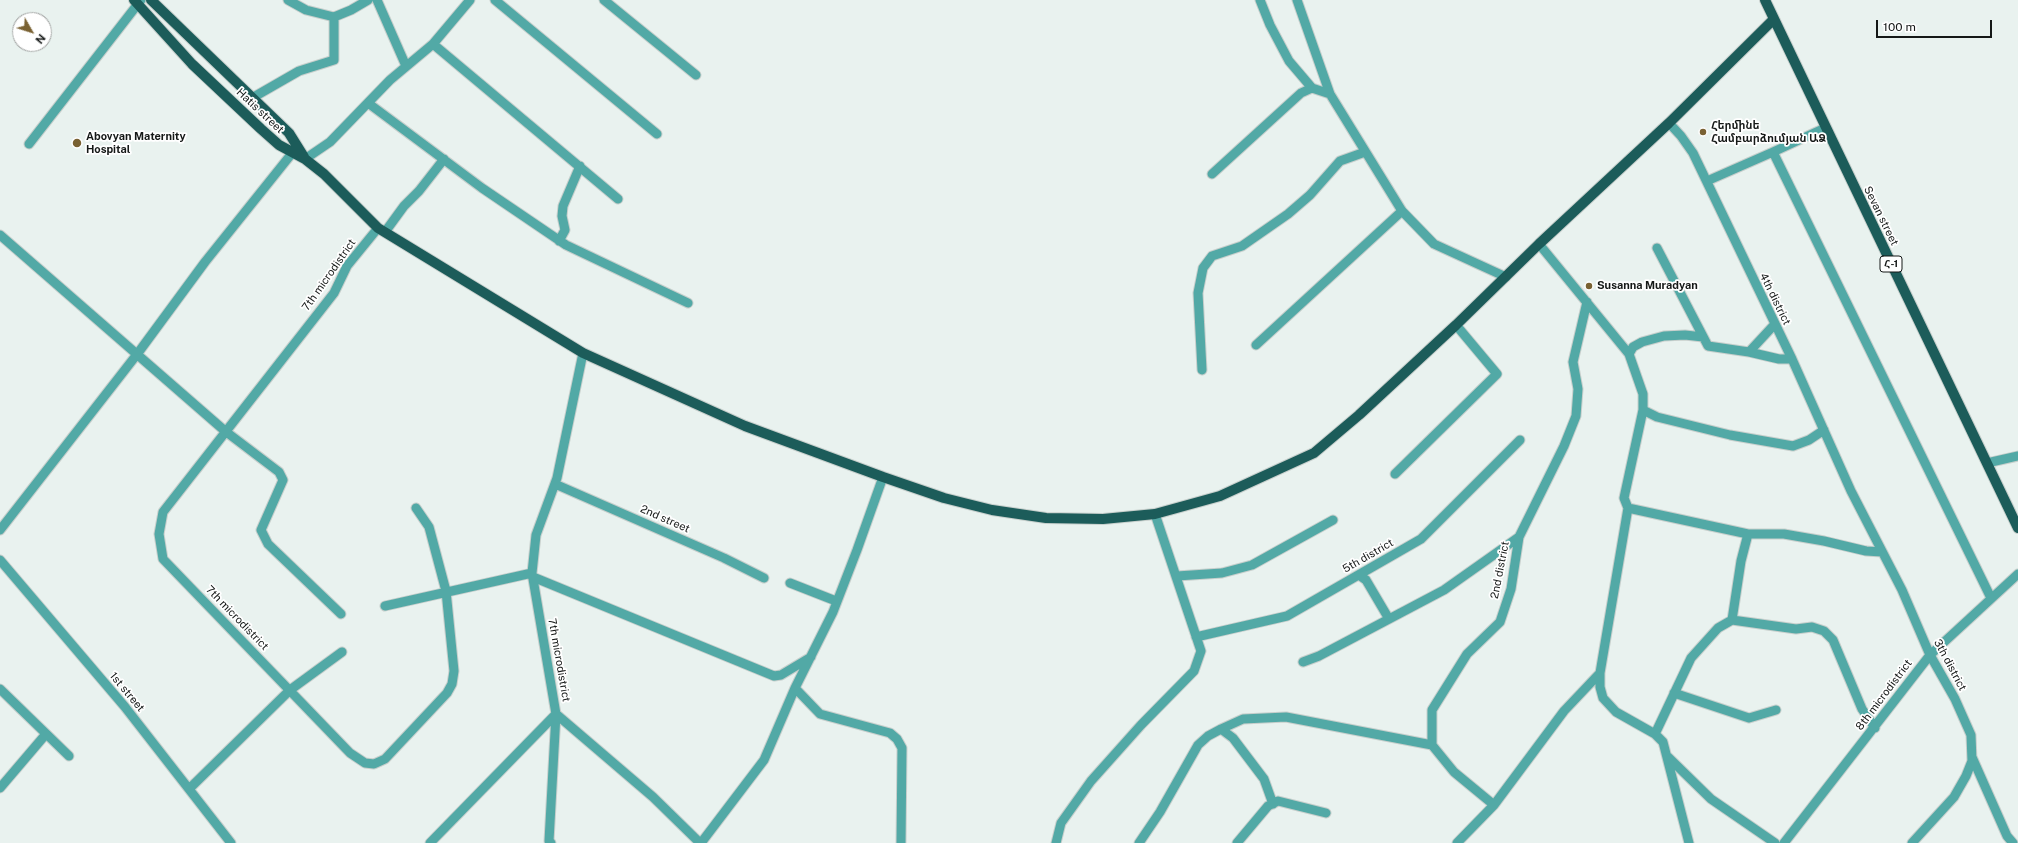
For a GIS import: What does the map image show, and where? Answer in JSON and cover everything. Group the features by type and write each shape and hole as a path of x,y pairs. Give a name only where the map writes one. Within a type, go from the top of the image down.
{"main road":[{"name":"Hatis street","path":"151,0 289,133 295,149 305,159 382,230 583,354 745,426 944,498 992,510 1046,518 1103,519 1155,514 1220,496 1314,453 1359,415 1456,325 1539,244 1669,123 1773,20"},
{"name":"Sevan street","path":"1765,0 1773,20 2018,528"},
{"name":"Hatis street","path":"137,1 192,64 279,145 295,149"}],"street":[{"path":"288,0 306,10 334,18 368,0"},
{"path":"376,0 406,66"},
{"path":"305,159 330,142 390,80 433,44 470,0"},
{"path":"495,0 657,134"},
{"path":"604,0 696,75"},
{"path":"1260,0 1270,25 1289,61 1312,88 1330,94"},
{"path":"1297,0 1330,94 1402,211 1434,244 1506,277"},
{"path":"29,144 137,1"},
{"path":"252,98 300,71 334,60 334,18"},
{"path":"433,44 618,199"},
{"path":"1212,174 1259,132 1282,109 1301,93 1312,88"},
{"path":"368,103 559,241 688,303"},
{"name":"4th district","path":"1669,123 1681,136 1693,153 1707,181 1774,325 1792,359 1852,491"},
{"path":"1707,181 1825,128"},
{"path":"0,530 138,353 205,262 295,149"},
{"path":"1202,370 1198,293 1203,268 1212,256 1242,246 1288,214 1310,195 1340,161 1365,152"},
{"path":"1773,152 1991,598"},
{"name":"7th microdistrict","path":"416,508 429,527 446,590 454,670 452,684 447,693 384,759 374,764 365,763 350,753 163,559 159,534 162,512 334,293 347,266 419,191 444,158"},
{"path":"559,241 565,230 562,216 563,206 580,166"},
{"path":"1256,346 1402,211"},
{"path":"0,235 138,353 225,431 279,472 283,480 261,530 268,544 341,614"},
{"path":"1539,244 1629,354 1643,394 1643,410 1624,498 1628,508 1600,673 1600,687 1603,698 1616,712 1655,734 1663,742 1689,843"},
{"path":"1657,248 1708,346 1749,352 1779,359 1792,359"},
{"name":"2nd district","path":"1432,745 1432,710 1467,654 1500,622 1511,589 1519,537 1564,446 1576,416 1578,389 1573,362 1587,302"},
{"path":"1395,474 1497,374 1477,348 1456,325"},
{"path":"1749,352 1774,325"},
{"path":"1629,354 1633,348 1642,342 1664,336 1685,335 1703,337"},
{"name":"7th microdistrict","path":"550,842 556,714 533,575 536,535 555,484 583,354"},
{"path":"1643,410 1657,417 1730,435 1793,446 1809,440 1824,430"},
{"name":"5th district","path":"1196,637 1287,616 1421,539 1520,440"},
{"path":"1987,463 2018,456"},
{"path":"701,843 764,760 795,688 812,657 836,602 857,550 883,477"},
{"name":"2nd street","path":"555,484 724,558 764,578"},
{"name":"3th district","path":"1852,491 1930,655 1955,699 1972,740 1972,758 1968,772 1954,797 1912,843"},
{"path":"1628,508 1748,534 1784,534 1824,541 1866,551 1882,552"},
{"path":"1056,843 1062,823 1091,781 1141,725 1194,672 1201,651 1155,514"},
{"path":"1177,576 1222,573 1252,565 1333,520"},
{"path":"1732,620 1741,561 1748,534"},
{"path":"1303,662 1319,656 1444,590 1519,537"},
{"name":"1st street","path":"0,560 125,707 231,843"},
{"name":"8th microdistrict","path":"1784,843 1875,728 1930,655 2018,574"},
{"path":"384,606 446,590 533,575 774,676 781,675 812,657"},
{"path":"1359,575 1366,580 1389,619"},
{"path":"790,583 836,602"},
{"path":"1655,734 1691,658 1718,628 1732,620 1796,629 1812,627 1824,631 1833,640 1862,709 1875,728"},
{"path":"189,789 290,690 342,652"},
{"path":"1457,843 1494,805 1564,711 1600,673"},
{"path":"795,688 820,714 890,732 897,739 902,748 901,843"},
{"path":"0,689 69,756"},
{"path":"1674,693 1749,718 1776,710"},
{"name":"7th microdistrict","path":"430,843 556,714"},
{"name":"7th microdistrict","path":"556,714 653,797 701,843"},
{"path":"1139,843 1160,812 1198,745 1208,736 1243,719 1286,717 1432,745 1454,772 1494,805"},
{"path":"1221,729 1233,738 1264,779 1273,804"},
{"path":"0,788 46,734"},
{"path":"1667,756 1712,800 1775,843"},
{"path":"1972,758 2007,836 2013,843"},
{"path":"1237,843 1268,806 1278,801 1326,813"}],"place":[{"name":"Հերմինե Համբարձումյան ԱՁ","path":"1703,132"},
{"name":"Abovyan Maternity Hospital","path":"77,143"},
{"name":"Susanna Muradyan","path":"1589,286"}]}
